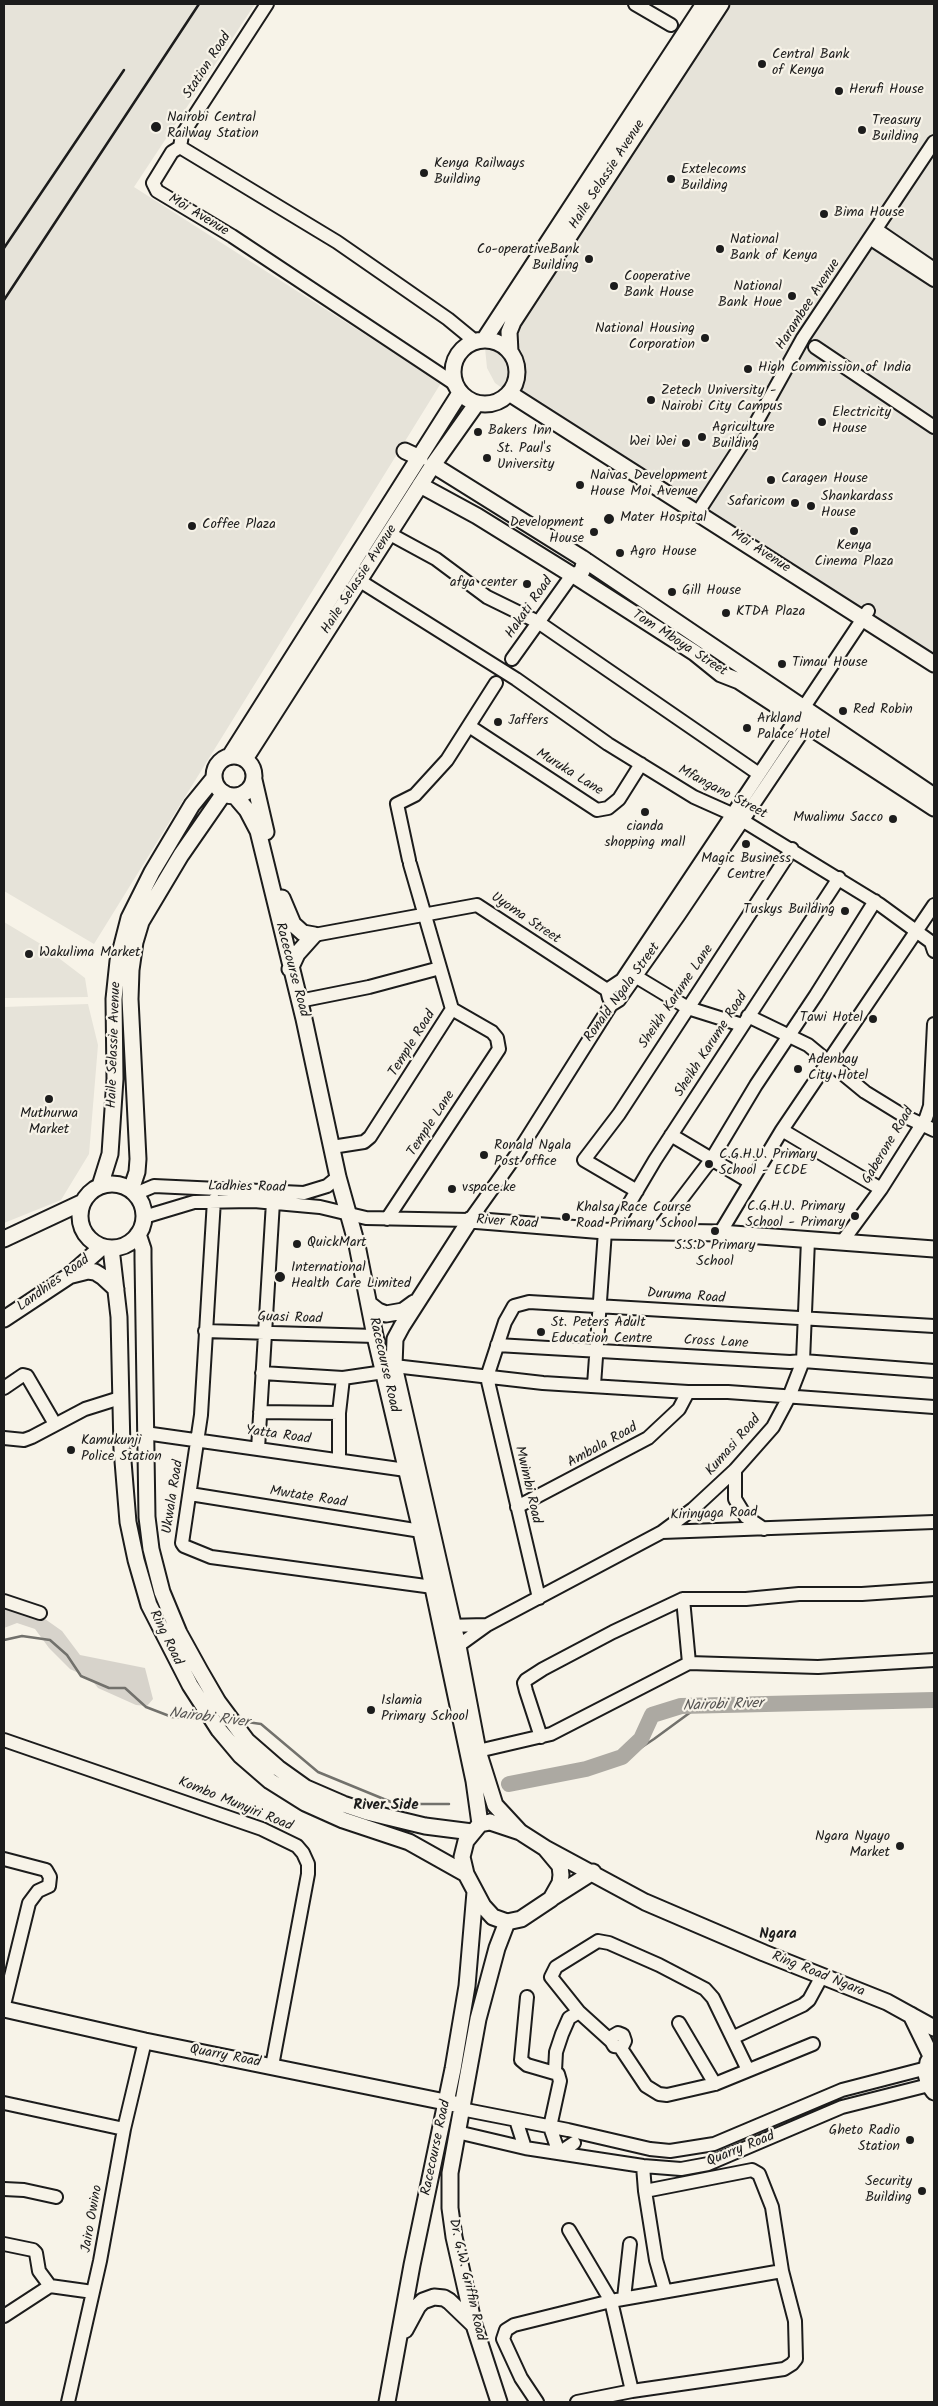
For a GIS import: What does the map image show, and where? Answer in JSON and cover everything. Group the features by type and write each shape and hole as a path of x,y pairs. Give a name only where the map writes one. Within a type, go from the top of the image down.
{"main road":[{"name":"Haile Selassie Avenue","path":"238,757 426,461 458,389 453,367 456,358 468,345 480,341 704,4"},
{"name":"Haile Selassie Avenue","path":"511,389 517,370 510,352 510,332 513,322 721,4"},
{"path":"480,341 501,346 510,352"},
{"path":"458,389 477,404 496,402 511,389"},
{"name":"Moi Avenue","path":"511,389 865,615 934,664"},
{"name":"Haile Selassie Avenue","path":"100,1186 110,1154 116,1079 114,999 118,961 129,918 152,872 183,820 214,778 216,767 220,762 238,757 390,534 420,485 426,461 477,404"},
{"path":"405,451 426,461"},
{"name":"Tom Mboya Street","path":"426,461 584,560 805,716 879,765 934,796"},
{"name":"Tom Mboya Street","path":"420,485 477,516 573,575 695,653 721,674 739,681 805,716"},
{"path":"557,566 558,558 568,550"},
{"path":"573,575 582,571 584,560"},
{"name":"Moi Avenue","path":"865,615 934,654"},
{"path":"238,757 253,768 254,780 286,913 298,930 314,935 297,954 290,969"},
{"name":"Tom Mboya Street","path":"879,765 934,808"},
{"path":"214,778 217,787 229,795"},
{"name":"Haile Selassie Avenue","path":"133,1192 138,1159 130,999 131,970 135,942 141,922 181,855 229,795 243,794 250,788 254,780"},
{"name":"Racecourse Road","path":"229,795 247,810 258,831 299,1001 338,1176 350,1215 375,1336 389,1369 452,1650 474,1781 476,1828"},
{"path":"4,1239 83,1202 100,1186 111,1184 133,1192 143,1209 144,1217 138,1234 130,1241 107,1248 85,1233 81,1223 80,1212 83,1202"},
{"name":"River Road","path":"470,1220 609,1231 720,1233 934,1249"},
{"name":"Ronald Ngala Street","path":"395,1339 417,1300 470,1220"},
{"name":"Ring Road","path":"138,1234 143,1249 147,1517 151,1549 162,1592 221,1720 240,1755 270,1781 305,1804 343,1820 409,1842 466,1874"},
{"name":"Landhies Road","path":"4,1319 107,1248"},
{"name":"Ring Road","path":"107,1248 116,1289 119,1317 123,1480 128,1522 136,1560 149,1605 190,1685 221,1720 257,1751 306,1788 367,1812 425,1826 476,1828"},
{"path":"69,1276 88,1271 95,1272 103,1276 116,1289"},
{"name":"Ronald Ngala Street","path":"369,1304 378,1311 395,1314 403,1311 417,1300"},
{"name":"Racecourse Road","path":"395,1339 389,1369 406,1470 422,1531 433,1587 447,1626"},
{"name":"Racecourse Road","path":"452,1650 478,1751 495,1805 520,1832"},
{"path":"551,1899 561,1876 560,1866 545,1848 520,1832 490,1822 476,1828 466,1841 462,1857 466,1874 475,1892 493,1917 507,1922 521,1919 593,1872"},
{"name":"Ring Road Ngara","path":"545,1848 593,1872 617,1888 645,1902 893,2005 934,2028"},
{"name":"Racecourse Road","path":"387,2402 467,1986 475,1892"},
{"name":"Dr. G.W. Griffin Road","path":"499,2402 474,2325 456,2245 450,2208 450,2173 478,2019 497,1948 507,1922"},
{"name":"Quarry Road","path":"4,2007 145,2041 461,2107"},
{"path":"912,2016 931,2058 932,2089"},
{"path":"400,2340 418,2306 423,2301 434,2297 450,2301 474,2325"}],"street":[{"name":"Station Road","path":"180,147 182,135 267,4"},
{"path":"635,4 671,25 680,42"},
{"path":"671,25 691,23"},
{"name":"Harambee Avenue","path":"700,509 757,421 803,338 874,235 934,142"},
{"path":"180,147 337,242 480,341"},
{"name":"Moi Avenue","path":"180,147 172,152 153,183 157,191 232,236 458,389"},
{"path":"874,235 934,269"},
{"path":"874,235 934,280"},
{"path":"816,347 934,427"},
{"path":"390,534 436,559 488,597 538,622 759,774"},
{"name":"Hakati Road","path":"512,659 573,575"},
{"path":"360,580 490,663 496,682"},
{"name":"Ronald Ngala Street","path":"607,990 622,980 737,817 805,716 865,615"},
{"path":"469,726 496,682 516,678 512,659 490,663"},
{"name":"Mfangano Street","path":"490,663 516,678 608,744 694,797 737,817 792,849 875,901 917,931"},
{"name":"Ronald Ngala Street","path":"470,1220 517,1154 611,1005 618,1000 635,976 737,817 759,774 805,716"},
{"name":"Muruka Lane","path":"469,726 597,810 608,808 619,798 641,764"},
{"name":"Temple Road","path":"332,1147 364,1142 370,1137 452,1009 409,862 397,804 409,800 424,786 447,760 469,726"},
{"name":"Sheikh Karume Lane","path":"637,1191 584,1160 619,1114 792,849"},
{"name":"Sheikh Karume Road","path":"594,1385 600,1306 609,1231 637,1191 671,1135 839,878"},
{"path":"657,1231 711,1160 756,1085 790,1036 875,901"},
{"name":"Uyoma Street","path":"314,935 474,905 482,906 558,959 607,990"},
{"path":"720,1233 782,1130 934,905"},
{"path":"917,931 930,942 934,951"},
{"path":"299,1001 369,987 440,968"},
{"path":"635,976 688,1008 745,1021 790,1036 808,1045 865,1092 928,1127"},
{"path":"607,990 611,1005"},
{"name":"Temple Lane","path":"387,1219 495,1056 499,1043 492,1032 452,1009"},
{"name":"Gaberone Road","path":"842,1242 928,1127 934,1024"},
{"path":"782,1130 881,1189"},
{"path":"671,1135 750,1182"},
{"name":"Ladhies Road","path":"133,1192 154,1186 304,1193 317,1191 327,1186 338,1176"},
{"name":"Ladhies Road","path":"144,1217 181,1205 214,1200 273,1202 320,1207 350,1215"},
{"name":"Ukwala Road","path":"214,1200 199,1440 182,1543 187,1548 211,1557 433,1587"},
{"path":"258,1449 273,1202"},
{"name":"River Road","path":"350,1215 387,1219 470,1220"},
{"name":"Kumasi Road","path":"662,1532 693,1509 735,1470 772,1427 789,1397 803,1361 808,1240"},
{"name":"Duruma Road","path":"487,1378 496,1345 508,1314 518,1303 529,1302 934,1326"},
{"name":"Guasi Road","path":"205,1330 375,1336"},
{"name":"Cross Lane","path":"496,1345 790,1362 803,1361 934,1371"},
{"path":"262,1372 343,1378 389,1369 688,1392 728,1392 934,1406"},
{"path":"4,1388 23,1375 27,1376 56,1424"},
{"path":"339,1460 339,1413 343,1378"},
{"name":"Mwimbi Road","path":"487,1378 539,1598"},
{"name":"Ambala Road","path":"517,1507 648,1438 679,1409 688,1392"},
{"path":"4,1438 24,1440 85,1409 120,1398"},
{"path":"260,1412 339,1413"},
{"name":"Yatta Road","path":"145,1433 406,1470"},
{"path":"735,1470 735,1498 746,1517 764,1529"},
{"name":"Mwtate Road","path":"190,1494 422,1531"},
{"name":"Kirinyaga Road","path":"452,1650 487,1625 662,1532 934,1522"},
{"path":"541,1737 524,1683 526,1680 543,1668 683,1599 746,1599 799,1594 862,1594 934,1589"},
{"path":"683,1599 689,1663"},
{"path":"4,1601 40,1613"},
{"path":"447,1626 487,1625"},
{"path":"478,1751 556,1732 689,1663 818,1667 934,1660"},
{"name":"Kombo Munyiri Road","path":"4,1740 262,1829 297,1846 303,1853 308,1864 308,1874 272,2066"},
{"path":"4,1858 42,1868 46,1870 50,1877 49,1886 38,1891 29,1903 4,2007"},
{"path":"748,2070 734,2037 713,1998 705,1989 659,1964 602,1941 591,1944 556,1967 550,1977 579,2012 616,2044 646,2086 659,2094 681,2093 715,2084 813,2044"},
{"path":"734,2037 803,2005 809,2000 822,1976"},
{"path":"527,1997 521,2060 527,2065 555,2071"},
{"path":"574,2143 559,2153 550,2127 560,2081 555,2071 556,2052 568,2018 579,2012"},
{"path":"679,2023 715,2084"},
{"name":"Jairo Owino","path":"68,2402 93,2292 124,2129 145,2041"},
{"name":"Quarry Road","path":"461,2107 650,2149 670,2151 691,2150 714,2144 842,2090 931,2058"},
{"name":"Quarry Road","path":"457,2132 525,2148 643,2166 681,2169 708,2164 842,2107 932,2089"},
{"path":"4,2103 124,2129"},
{"path":"516,2120 525,2148"},
{"path":"568,2130 579,2156"},
{"path":"643,2166 656,2260 664,2291"},
{"path":"577,2402 632,2391 784,2368 792,2364 796,2359 795,2322 782,2271 772,2207 759,2174 752,2170 645,2191"},
{"path":"4,2189 24,2190 56,2197"},
{"path":"569,2230 618,2299"},
{"path":"4,2244 33,2250 36,2253 40,2271 50,2286"},
{"path":"630,2244 618,2299 632,2391"},
{"path":"537,2402 521,2378 503,2339 506,2330 514,2325 618,2299 782,2271"},
{"path":"4,2316 50,2286 93,2292"}],"shaded area":[{"path":"4,4 255,4 134,187 441,383 94,944 4,891"},
{"path":"711,4 934,4 934,675 604,461 495,383 487,368 485,348 526,282"},
{"name":"Wakulima Market","path":"4,922 39,943 85,978 88,997 4,998"},
{"name":"Muthurwa Market","path":"88,1004 98,1045 89,1154 61,1200 4,1223 4,1007"},
{"path":"4,1609 45,1619 62,1631 80,1655 145,1668 153,1699 147,1706 136,1705 98,1688 91,1679 70,1669 49,1648 35,1629 17,1623 4,1628"}],"waterway":[{"name":"Nairobi River","path":"4,1640 22,1636 50,1640 67,1655 81,1676 109,1688 125,1688 146,1707 172,1717 204,1719"},
{"name":"Nairobi River","path":"509,1784 586,1769 622,1757 641,1739 652,1715 681,1706 934,1700"},
{"path":"622,1757 630,1755 699,1706"},
{"name":"Nairobi River","path":"240,1721 261,1724 318,1772 396,1804 449,1804"}],"railway":[{"path":"4,300 199,4"},
{"path":"4,248 124,70"}],"place":[{"name":"Central Bank of Kenya","path":"762,64"},
{"name":"Herufi House","path":"839,91"},
{"name":"Nairobi Central Railway Station","path":"156,127"},
{"name":"Treasury Building","path":"862,130"},
{"name":"Kenya Railways Building","path":"424,173"},
{"name":"Extelecoms Building","path":"671,179"},
{"name":"Bima House","path":"824,214"},
{"name":"National Bank of Kenya","path":"720,249"},
{"name":"Co-operativeBank Building","path":"589,259"},
{"name":"Cooperative Bank House","path":"614,286"},
{"name":"National Bank Houe","path":"792,296"},
{"name":"National Housing Corporation","path":"705,338"},
{"name":"High Commission of India","path":"748,369"},
{"name":"Zetech University - Nairobi City Campus","path":"651,400"},
{"name":"Electricity House","path":"822,422"},
{"name":"Bakers Inn","path":"478,432"},
{"name":"Agriculture Building","path":"702,437"},
{"name":"Wei Wei","path":"686,443"},
{"name":"St. Paul's University","path":"487,458"},
{"name":"Caragen House","path":"771,480"},
{"name":"Naivas Development House Moi Avenue","path":"580,485"},
{"name":"Safaricom","path":"795,503"},
{"name":"Shankardass House","path":"811,506"},
{"name":"Mater Hospital","path":"609,519"},
{"name":"Coffee Plaza","path":"192,526"},
{"name":"Kenya Cinema Plaza","path":"854,531"},
{"name":"Development House","path":"594,532"},
{"name":"Agro House","path":"620,553"},
{"name":"afya center","path":"527,584"},
{"name":"Gill House","path":"672,592"},
{"name":"KTDA Plaza","path":"726,613"},
{"name":"Timau House","path":"782,664"},
{"name":"Red Robin","path":"843,711"},
{"name":"Jaffers","path":"498,722"},
{"name":"Arkland Palace Hotel","path":"747,728"},
{"name":"cianda shopping mall","path":"645,812"},
{"name":"Mwalimu Sacco","path":"893,819"},
{"name":"Magic Business Centre","path":"746,844"},
{"name":"Tuskys Building","path":"845,911"},
{"name":"Wakulima Market","path":"29,954"},
{"name":"Tawi Hotel","path":"873,1019"},
{"name":"Adenbay City Hotel","path":"798,1069"},
{"name":"Muthurwa Market","path":"49,1099"},
{"name":"Ronald Ngala Post office","path":"484,1155"},
{"name":"C.G.H.U. Primary School - ECDE","path":"709,1164"},
{"name":"vspace.ke","path":"452,1189"},
{"name":"C.G.H.U. Primary School - Primary","path":"855,1216"},
{"name":"Khalsa Race Course Road Primary School","path":"566,1217"},
{"name":"S.S.D Primary School","path":"715,1231"},
{"name":"QuickMart","path":"297,1244"},
{"name":"International Health Care Limited","path":"280,1277"},
{"name":"St. Peters Adult Education Centre","path":"541,1332"},
{"name":"Kamukunji Police Station","path":"71,1450"},
{"name":"Islamia Primary School","path":"371,1710"},
{"name":"Ngara Nyayo Market","path":"900,1846"},
{"name":"Gheto Radio Station","path":"910,2140"},
{"name":"Security Building","path":"922,2191"}],"district":[{"name":"River Side","path":"386,1806"},
{"name":"Ngara","path":"778,1935"}]}
